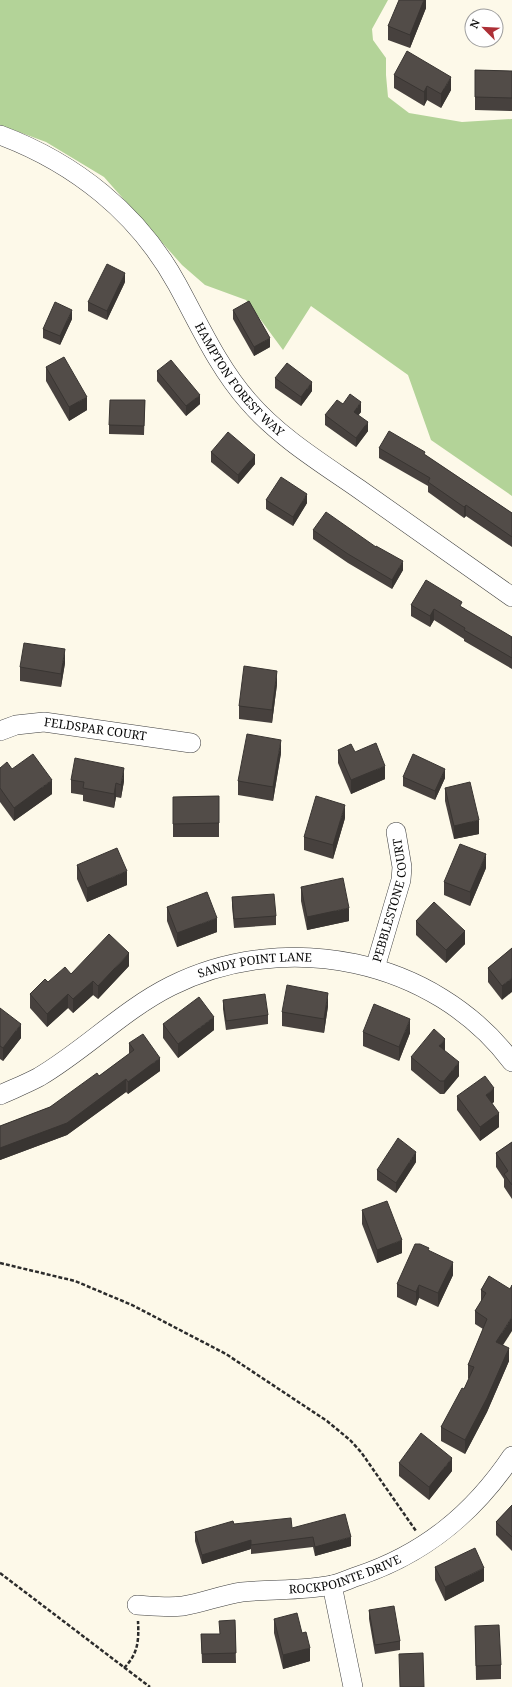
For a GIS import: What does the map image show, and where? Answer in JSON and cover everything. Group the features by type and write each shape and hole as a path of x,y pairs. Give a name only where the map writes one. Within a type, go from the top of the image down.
{"street":[{"name":"HAMPTON FOREST WAY","path":"0,134 42,153 65,166 101,192 127,216 146,238 161,259 229,377 248,401 270,424 307,453 512,597"},
{"name":"FELDSPAR COURT","path":"0,731 16,725 44,722 59,723 191,744"},
{"name":"PEBBLESTONE COURT","path":"375,968 401,880 402,867 396,832"},
{"name":"SANDY POINT LANE","path":"0,1095 38,1077 70,1056 143,1002 171,986 228,965 262,959 307,956 331,959 375,968 413,983 447,1002 485,1032 511,1057"},
{"name":"ROCKPOINTE DRIVE","path":"138,1605 164,1607 183,1606 235,1593 332,1585 387,1565 424,1545 458,1520 480,1499 512,1456"},
{"path":"332,1585 353,1687"}],"path":[{"path":"0,1263 81,1283 132,1305 226,1354 327,1421 350,1440 365,1458 424,1545"},
{"path":"0,1573 150,1687"},
{"path":"124,1668 133,1660 136,1649 139,1633 138,1605"}],"green space":[{"path":"0,0 388,0 372,29 373,40 386,58 388,97 409,113 462,122 512,119 512,496 431,440 408,375 311,306 283,350 246,300 205,285 182,265 104,177 46,142 0,125"}],"building":[{"path":"399,0 424,0 410,35 388,26"},
{"path":"407,51 451,77 441,94 427,86 424,92 394,75"},
{"path":"475,70 512,71 512,98 475,97"},
{"path":"107,264 125,273 107,311 88,302"},
{"path":"249,301 270,338 254,347 233,310"},
{"path":"55,302 72,310 60,336 43,329"},
{"path":"64,357 87,397 69,407 46,367"},
{"path":"171,360 200,395 186,406 157,371"},
{"path":"287,363 312,382 301,397 275,378"},
{"path":"350,394 361,402 354,412 368,422 356,438 325,415 337,400 343,404"},
{"path":"110,400 145,400 144,426 109,425"},
{"path":"389,431 425,452 424,454 512,513 512,537 466,505 464,507 428,482 430,478 379,448"},
{"path":"228,432 255,455 238,475 211,452"},
{"path":"281,477 307,494 293,517 266,500"},
{"path":"326,512 376,547 403,561 392,580 348,554 313,530"},
{"path":"426,580 462,602 460,606 512,637 512,658 464,630 465,628 434,609 430,616 411,605"},
{"path":"24,643 65,649 61,674 20,667"},
{"path":"244,666 277,671 272,710 239,706"},
{"path":"247,734 281,740 273,787 238,781"},
{"path":"376,743 385,766 351,780 338,750 351,744 355,752"},
{"path":"33,754 52,780 14,808 0,788 0,768 7,762 12,769"},
{"path":"413,754 445,769 435,791 403,777"},
{"path":"75,758 124,768 121,785 116,783 114,794 83,788 84,782 71,780"},
{"path":"470,782 479,820 454,826 445,788"},
{"path":"219,796 219,823 173,824 173,797"},
{"path":"316,796 345,805 333,845 304,837"},
{"path":"460,844 486,854 470,892 444,882"},
{"path":"117,848 127,871 87,888 77,865"},
{"path":"343,878 349,908 307,917 301,887"},
{"path":"207,892 217,918 177,933 167,907"},
{"path":"274,894 276,916 234,919 232,897"},
{"path":"434,902 465,931 446,950 416,921"},
{"path":"109,934 129,953 98,986 93,981 73,999 68,994 47,1014 30,994 45,979 48,982 65,967 71,974"},
{"path":"512,948 512,978 502,986 488,968"},
{"path":"287,985 328,993 324,1019 282,1012"},
{"path":"265,994 268,1015 226,1021 223,1000"},
{"path":"199,997 214,1017 178,1044 163,1024"},
{"path":"374,1004 410,1019 399,1047 363,1032"},
{"path":"0,1008 21,1024 3,1048 0,1046"},
{"path":"434,1029 445,1039 439,1046 459,1062 444,1081 440,1081 411,1057"},
{"path":"143,1034 160,1058 128,1082 126,1079 67,1123 0,1148 0,1126 50,1107 97,1073 99,1076 134,1050 129,1043"},
{"path":"485,1076 494,1088 486,1095 499,1113 480,1127 457,1096"},
{"path":"398,1138 416,1152 396,1183 377,1170"},
{"path":"512,1142 512,1185 504,1174 508,1171 496,1153"},
{"path":"387,1201 402,1240 377,1250 362,1210"},
{"path":"415,1244 420,1244 429,1248 428,1250 453,1262 438,1293 419,1285 416,1292 397,1284"},
{"path":"489,1276 510,1289 512,1285 512,1317 496,1342 509,1348 487,1398 465,1440 441,1427 462,1388 464,1389 474,1367 468,1365 487,1319 475,1311 486,1293 481,1290"},
{"path":"421,1433 452,1458 429,1487 399,1463"},
{"path":"512,1505 512,1537 496,1522"},
{"path":"345,1514 351,1537 315,1547 313,1537 251,1545 251,1540 202,1555 195,1532 233,1521 234,1524 291,1518 292,1528"},
{"path":"475,1548 484,1568 445,1587 435,1567"},
{"path":"394,1606 400,1641 375,1645 369,1610"},
{"path":"297,1613 302,1633 306,1632 310,1648 283,1655 274,1619"},
{"path":"235,1620 236,1653 202,1654 201,1634 220,1634 219,1621"},
{"path":"499,1625 501,1665 476,1666 475,1626"},
{"path":"423,1653 424,1687 400,1687 399,1654"}]}
